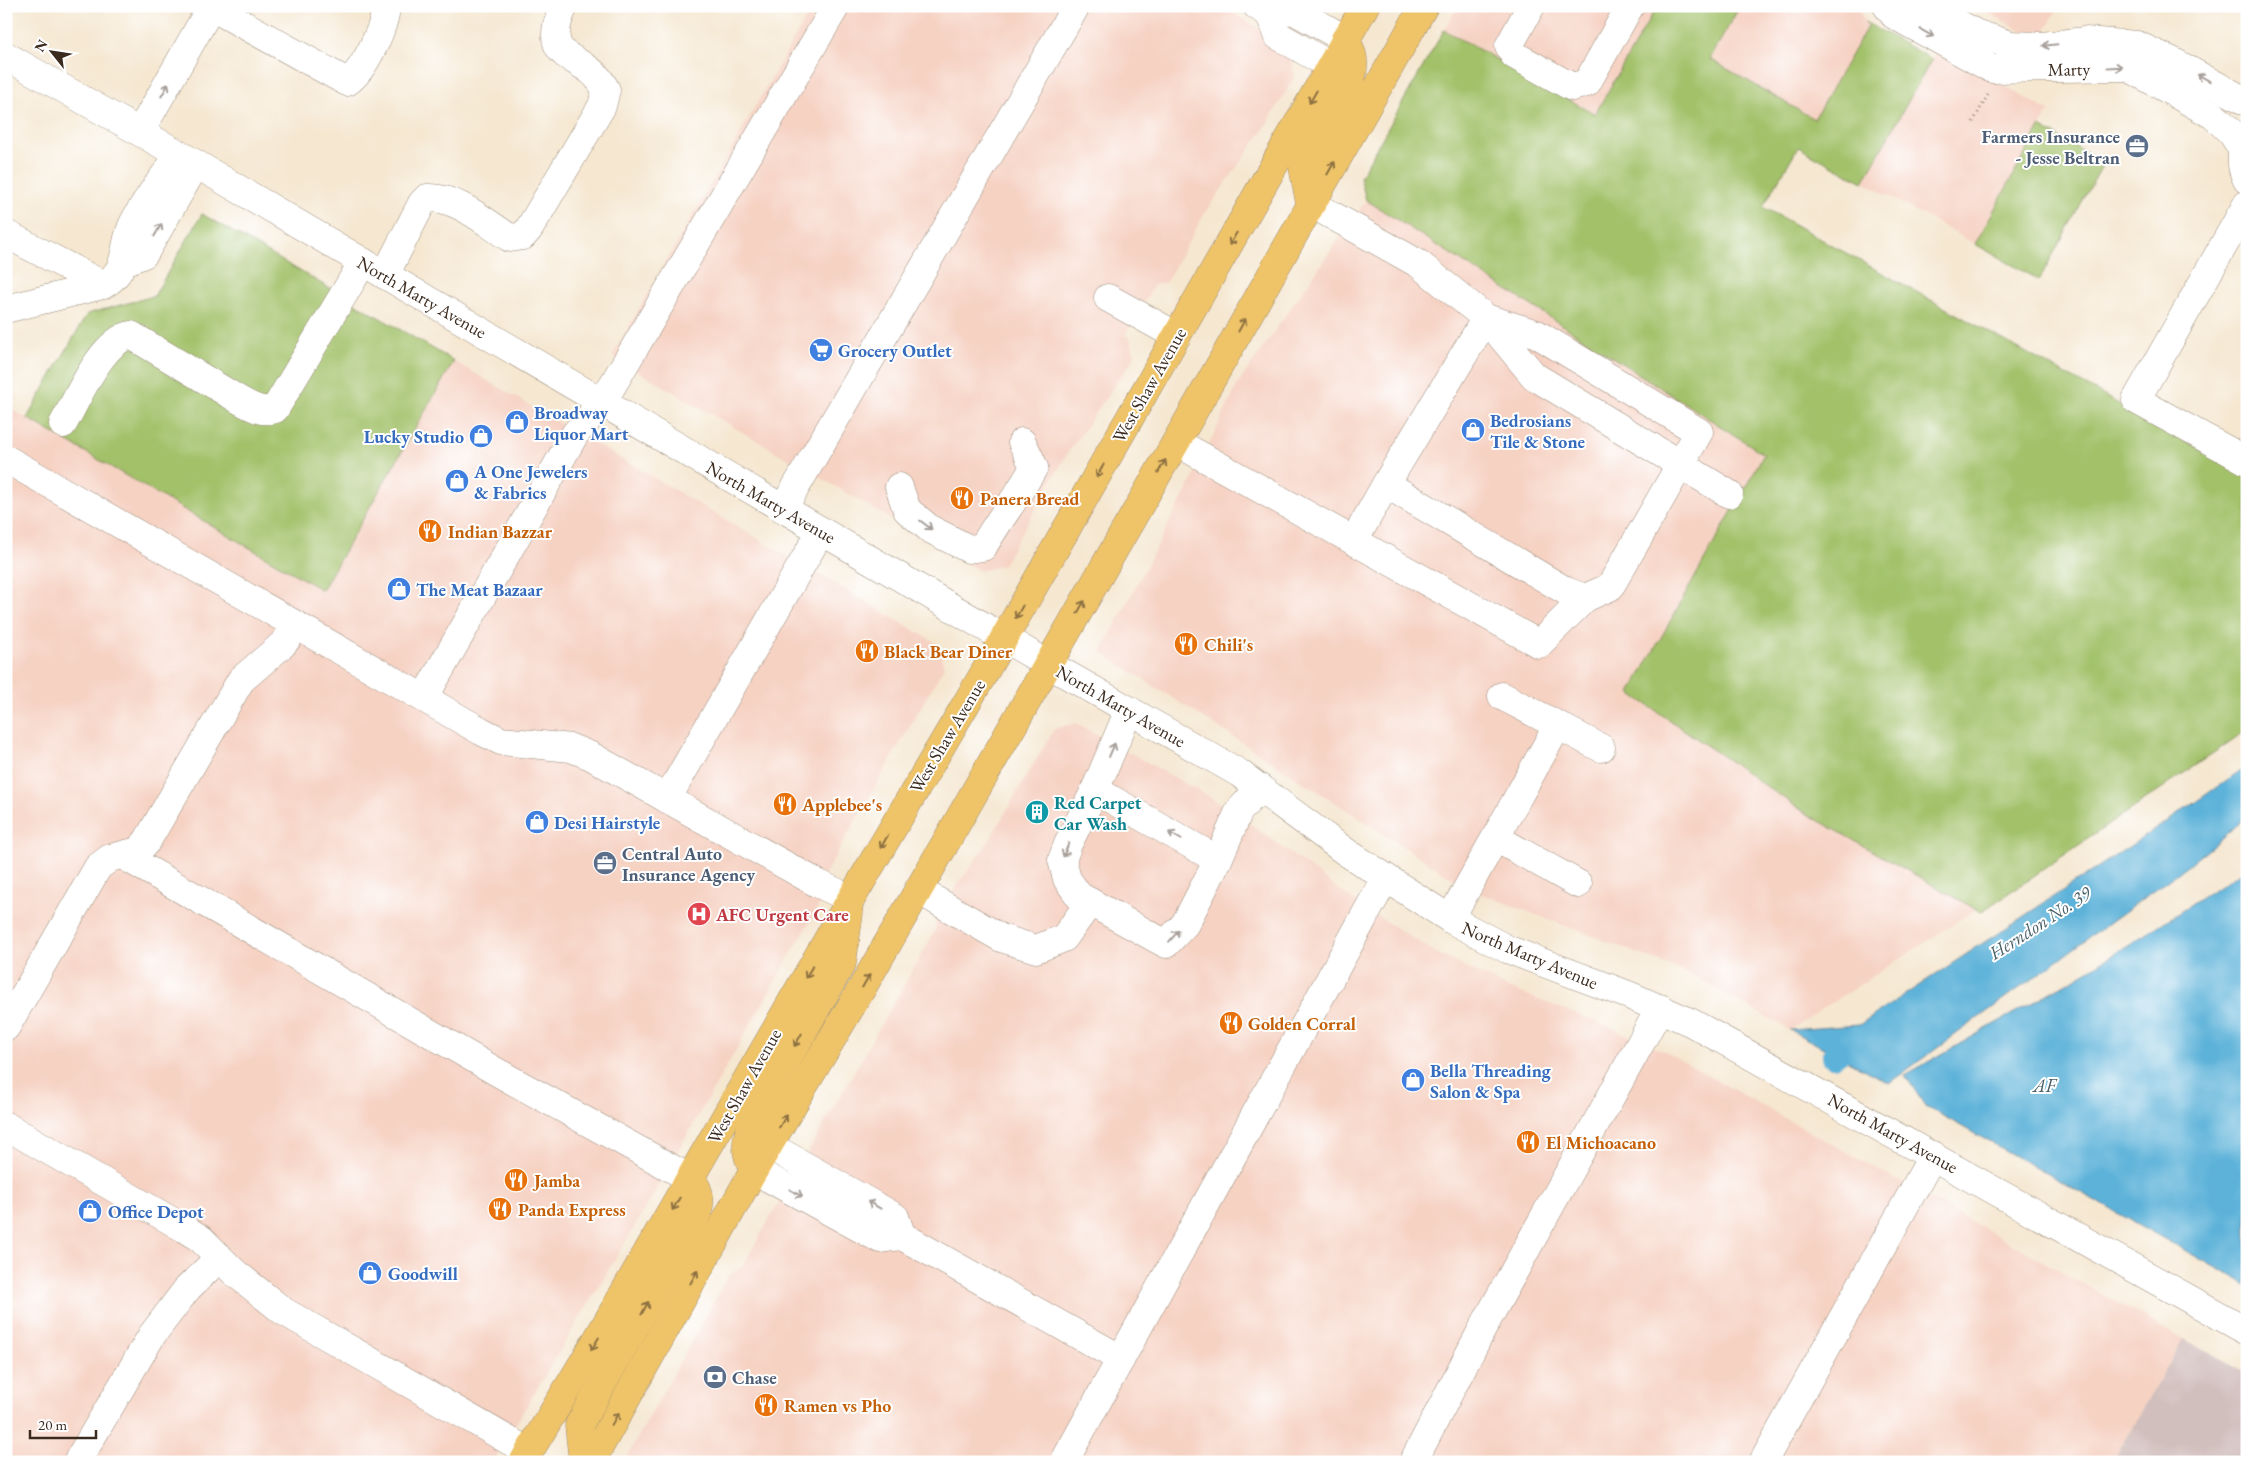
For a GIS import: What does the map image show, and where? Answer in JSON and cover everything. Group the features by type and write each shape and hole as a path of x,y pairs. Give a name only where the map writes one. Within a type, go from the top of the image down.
{"main road":[{"name":"West Shaw Avenue","path":"526,1457 691,1179 851,899 1004,638 1365,6"},
{"path":"591,1462 768,1145 918,890 1424,6"},
{"path":"1310,203 1303,167 1351,80 1355,66 1352,53 1345,39"},
{"path":"754,1170 748,1159 746,1144 748,1132 754,1118 842,963 851,899"},
{"path":"583,1462 580,1425 695,1220 700,1197 697,1187 691,1179"}],"street":[{"path":"132,127 204,7 347,82 354,77 379,34 386,16 386,6"},
{"path":"63,424 104,352 116,341 131,335 256,409 268,411 275,409 374,269 427,198 454,203 510,238 523,236 602,106 606,90 598,79 558,48 554,38 554,31 564,6"},
{"path":"424,698 575,434 602,403 836,6"},
{"path":"783,509 1076,6"},
{"path":"1531,6 1509,46 1514,55 1572,88 1586,83 1630,6"},
{"name":"Marty","path":"1887,6 1894,15 1992,69 2128,67 2213,115 2232,134 2244,142"},
{"name":"Marty","path":"1927,6 1975,32 2010,45 2043,46 2087,32 2137,45 2174,62 2247,102"},
{"path":"1330,66 1277,35 1263,10 1293,10 1345,39"},
{"path":"2081,69 2087,32"},
{"name":"North Marty Avenue","path":"6,56 132,127 1048,664 1239,773 1385,879 1450,919 1507,949 1660,1008 1692,1023 1933,1155 2247,1331"},
{"path":"2244,142 2241,164 2247,180"},
{"path":"6,309 102,286 112,281 124,262 132,224 188,160"},
{"path":"1310,203 1419,264 1486,318 1534,376 1729,494"},
{"path":"2247,204 2136,400 2247,461"},
{"path":"6,234 102,286"},
{"path":"1108,298 1177,336"},
{"path":"1176,442 1539,644 1585,598 1610,587 1700,432 1536,334 1486,318"},
{"path":"1354,541 1486,318"},
{"path":"899,487 907,510 930,528 968,549 983,547 997,522 1019,495 1034,467 1022,442"},
{"path":"6,459 297,626 501,740 571,748 591,756 817,883 851,899"},
{"path":"1386,484 1566,591 1585,598"},
{"path":"667,799 821,531"},
{"path":"6,1027 98,867 110,858 138,851 147,841 241,680 283,644 297,626"},
{"path":"1502,696 1602,748"},
{"path":"1129,710 1095,790 1062,860 1067,879 1079,896 1166,944 1184,924 1218,860 1239,811 1260,788"},
{"path":"1450,919 1558,725"},
{"path":"1095,790 1218,860"},
{"path":"1496,838 1578,884"},
{"path":"124,856 498,1072 691,1179"},
{"path":"1064,1462 1385,879"},
{"path":"918,890 1001,938 1036,948 1064,938 1090,902"},
{"path":"1412,1462 1491,1314 1660,1008"},
{"path":"6,1126 182,1227 201,1240 218,1258 283,1311 526,1457"},
{"path":"768,1145 895,1217 902,1236"},
{"path":"1762,1462 1933,1155"},
{"path":"754,1170 880,1239 902,1236 1121,1359"},
{"path":"77,1462 152,1335 187,1288 218,1258"}],"path":[{"path":"1973,122 2003,69"}],"shaded area":[{"path":"813,6 1220,6 1286,44 1295,76 1264,129 1206,211 1166,282 1154,285 1125,335 1130,338 1135,356 1067,454 1003,565 980,571 612,356"},
{"path":"1458,6 1657,6 1595,114 1444,30"},
{"path":"1740,6 1858,6 1867,27 1814,119 1710,59"},
{"path":"1977,6 2059,6 2044,33 2025,33"},
{"path":"1937,49 2049,111 1975,244 1863,182"},
{"path":"1366,200 1764,455 1632,695 1807,814 1976,909 1790,1030 1684,971 1471,890 1101,652 1191,482 1239,382"},
{"path":"454,361 938,644 944,667 821,881 830,886 635,1226 493,1462 6,1462 6,406 322,590"},
{"path":"1076,723 1208,796 1255,827 1357,903 1436,953 1506,987 1614,1029 1666,1052 2183,1339 2113,1462 624,1462 728,1276 742,1267 935,931 937,914 990,839 1054,729"},
{"path":"2183,1339 2247,1373 2247,1462 2113,1462"}],"green space":[{"path":"1657,6 1740,6 1710,59 1814,119 1867,27 1865,22 1932,59 1863,182 1798,147 1763,207 2247,475 2247,730 1981,912 1807,814 1630,693 1764,454 1366,200 1360,177 1444,30 1595,114"},
{"path":"2040,127 2104,162 2039,280 1975,244"},
{"path":"202,214 454,361 322,590 27,418 87,314 154,296"}],"water":[{"path":"2247,766 2247,817 2186,867 1889,1083 1790,1030 1859,1025 2174,817"},
{"name":"AF","path":"2247,869 2247,1285 1925,1106 1905,1075 2086,972"}],"waterway":[{"name":"Herndon No. 39","path":"1833,1057 1862,1039"}],"place":[{"name":"Farmers Insurance - Jesse Beltran","path":"2137,146"},
{"name":"Grocery Outlet","path":"821,350"},
{"name":"Broadway Liquor Mart","path":"517,422"},
{"name":"Bedrosians Tile & Stone","path":"1473,430"},
{"name":"Lucky Studio","path":"481,436"},
{"name":"A One Jewelers & Fabrics","path":"457,481"},
{"name":"Panera Bread","path":"962,498"},
{"name":"Indian Bazzar","path":"430,531"},
{"name":"The Meat Bazaar","path":"399,589"},
{"name":"Chili's","path":"1186,644"},
{"name":"Black Bear Diner","path":"867,651"},
{"name":"Applebee's","path":"785,804"},
{"name":"Red Carpet Car Wash","path":"1037,812"},
{"name":"Desi Hairstyle","path":"537,822"},
{"name":"Central Auto Insurance Agency","path":"605,863"},
{"name":"AFC Urgent Care","path":"699,914"},
{"name":"Golden Corral","path":"1231,1023"},
{"name":"Bella Threading Salon & Spa","path":"1413,1080"},
{"name":"El Michoacano","path":"1528,1142"},
{"name":"Jamba","path":"516,1180"},
{"name":"Panda Express","path":"500,1209"},
{"name":"Office Depot","path":"90,1211"},
{"name":"Goodwill","path":"370,1273"},
{"name":"Chase","path":"715,1377"},
{"name":"Ramen vs Pho","path":"766,1405"}]}
